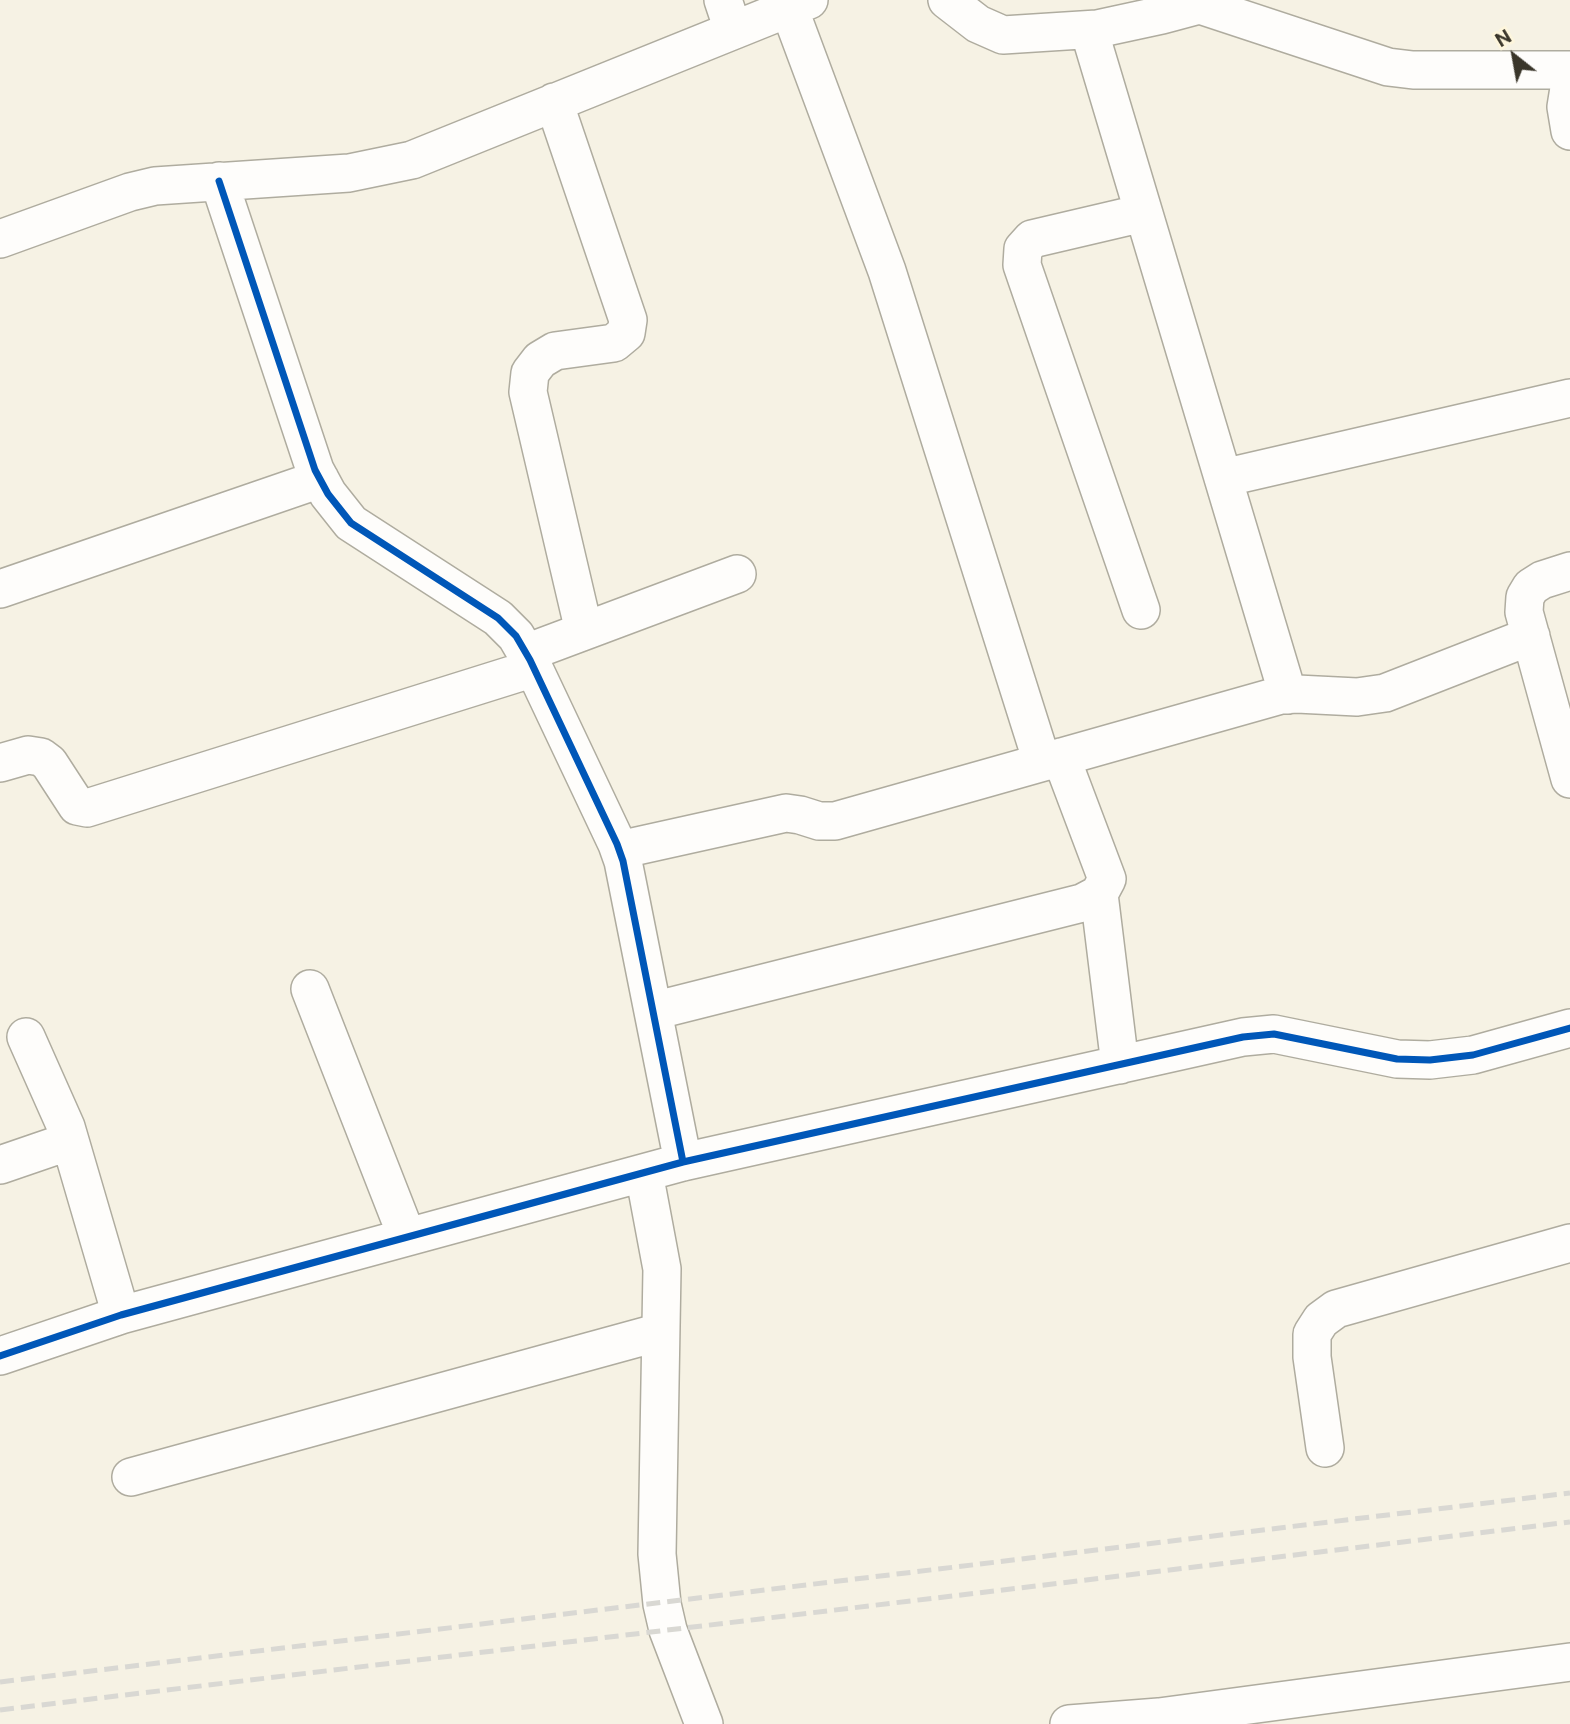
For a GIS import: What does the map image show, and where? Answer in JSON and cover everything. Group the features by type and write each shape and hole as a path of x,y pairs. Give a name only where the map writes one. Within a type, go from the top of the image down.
{"street":[{"path":"947,0 978,24 1003,35 1089,30 1209,2 1388,67 1413,70 1570,70"},
{"path":"0,239 155,186 349,173 412,160 554,102 728,15 799,4 1052,760 1107,878 1099,894 1120,1065"},
{"path":"1089,30 1287,695"},
{"path":"1570,82 1566,107 1570,131"},
{"path":"554,102 628,320 626,333 614,342 555,351 540,360 530,373 528,392 584,631"},
{"path":"219,181 315,470 328,494 351,523 498,618 516,636 530,660 623,861 683,1162"},
{"path":"1141,610 1022,265 1023,249 1032,239 1143,213"},
{"path":"1223,478 1570,398"},
{"path":"0,589 320,479"},
{"path":"1569,770 1524,612 1525,597 1531,587 1542,580 1570,571"},
{"path":"0,763 29,755 41,757 49,763 77,806 87,808 530,660 584,631 737,574"},
{"path":"619,850 786,813 819,821 835,821 1260,700 1297,694 1357,696 1385,693 1531,636"},
{"path":"653,1011 1082,903 1099,894"},
{"path":"310,989 407,1237"},
{"path":"0,1356 121,1315 683,1162 1243,1037 1274,1034 1397,1059 1430,1060 1473,1055 1570,1028"},
{"path":"26,1037 70,1141 121,1315"},
{"path":"0,1165 70,1141"},
{"path":"644,1173 662,1269 657,1554 662,1604 668,1630 704,1724"},
{"path":"1325,1448 1312,1357 1312,1334 1321,1320 1336,1309 1570,1243"},
{"path":"131,1477 660,1332"},
{"path":"1069,1724 1161,1721 1570,1662"}],"railway":[{"path":"0,1682 1570,1493"},
{"path":"0,1710 1570,1522"}],"cycle path":[{"path":"219,181 315,470 328,494 351,523 498,618 516,636 530,660 623,861 683,1162"},
{"path":"0,1356 121,1315 683,1162 1243,1037 1274,1034 1397,1059 1430,1060 1473,1055 1570,1028"}]}
